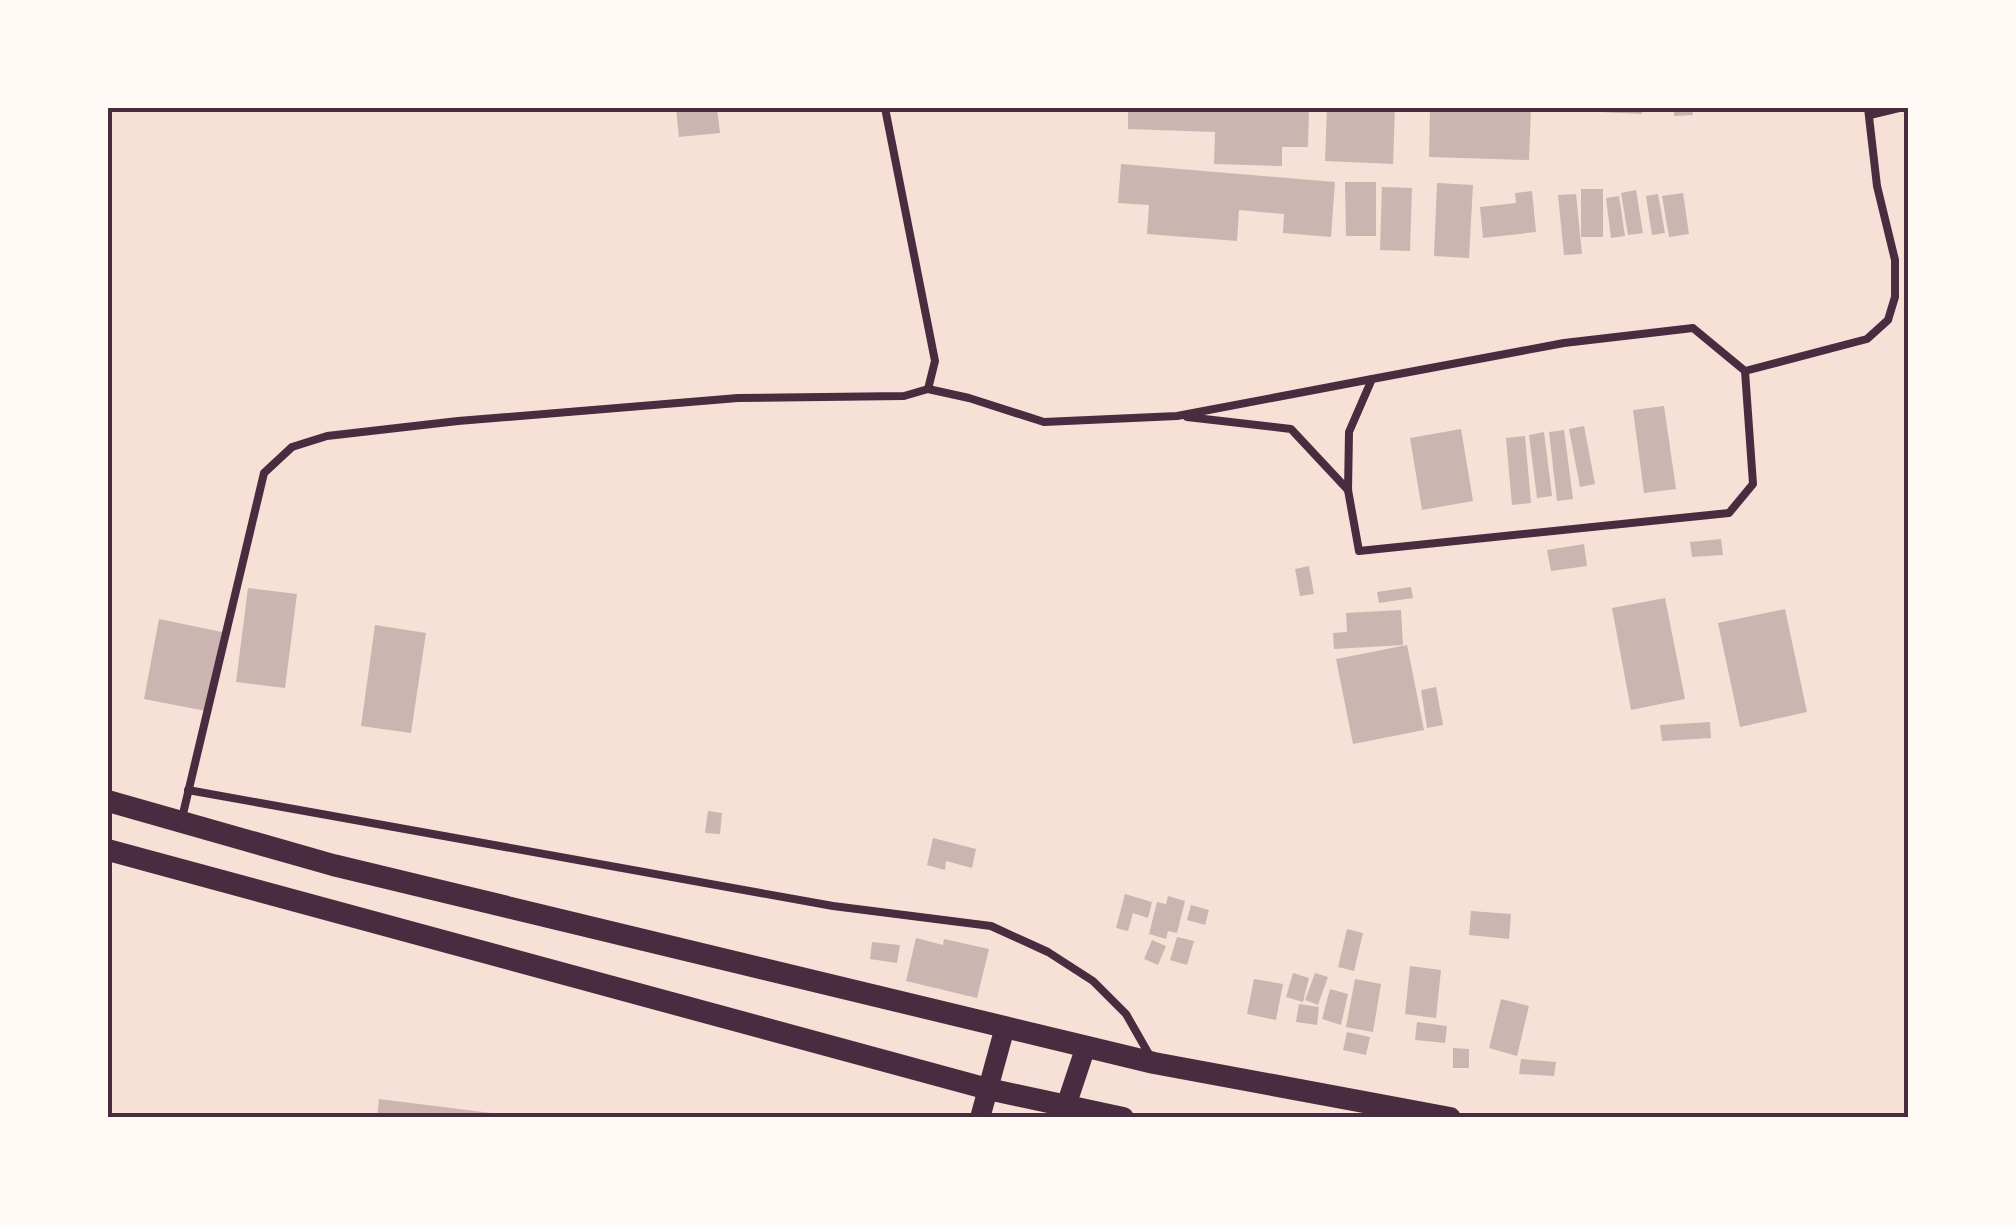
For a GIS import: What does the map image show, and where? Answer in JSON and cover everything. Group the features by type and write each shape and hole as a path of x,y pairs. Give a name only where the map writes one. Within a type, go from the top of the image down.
{"main road":[{"path":"108,801 333,865 1154,1063 1450,1118"},
{"path":"108,850 1064,1112 1123,1118"},
{"path":"980,1118 1005,1027"},
{"path":"1064,1112 1086,1046"}],"lane":[{"path":"884,108 934,361 928,389"},
{"path":"1745,371 1867,339 1888,320 1895,296 1895,260 1877,186 1869,111 1899,108"},
{"path":"181,821 264,472 292,447 327,436 738,398 904,396 928,389 1044,422 1177,416 1372,379 1564,343 1693,328 1745,371 1753,484 1730,513 1358,551 1348,490 1350,432 1372,379"},
{"path":"1177,416 1292,429 1348,490"},
{"path":"188,790 833,906 991,926 1048,952 1093,981 1126,1014 1154,1063"}],"building":[{"path":"676,108 717,108 720,133 679,137"},
{"path":"1128,108 1309,108 1308,147 1282,147 1282,166 1214,164 1215,132 1128,129"},
{"path":"1327,108 1395,108 1393,164 1325,161"},
{"path":"1430,108 1531,108 1529,160 1429,157"},
{"path":"1642,108 1642,114 1577,111"},
{"path":"1674,108 1692,108 1693,115 1674,116"},
{"path":"1121,164 1335,182 1331,237 1283,233 1284,214 1239,210 1237,241 1147,234 1149,205 1118,203"},
{"path":"1345,182 1376,182 1376,236 1346,236"},
{"path":"1437,183 1473,185 1469,258 1434,256"},
{"path":"1382,187 1412,188 1410,251 1380,250"},
{"path":"1581,189 1603,189 1603,237 1581,237"},
{"path":"1636,190 1643,233 1628,235 1621,193"},
{"path":"1532,191 1536,232 1483,238 1480,207 1516,203 1515,193"},
{"path":"1683,193 1689,234 1669,237 1662,196"},
{"path":"1576,194 1582,254 1564,255 1558,195"},
{"path":"1658,194 1665,233 1652,235 1646,196"},
{"path":"1619,196 1625,236 1611,238 1606,198"},
{"path":"1664,406 1676,489 1644,493 1633,410"},
{"path":"1584,426 1595,484 1580,487 1569,429"},
{"path":"1461,429 1473,501 1422,510 1410,438"},
{"path":"1564,430 1573,499 1557,501 1549,432"},
{"path":"1544,432 1552,496 1537,498 1529,435"},
{"path":"1525,436 1531,503 1512,505 1506,438"},
{"path":"1721,539 1723,555 1692,557 1690,542"},
{"path":"1584,544 1587,566 1551,571 1547,550"},
{"path":"1309,566 1314,594 1300,596 1295,569"},
{"path":"1411,587 1413,598 1379,603 1377,592"},
{"path":"248,588 297,594 285,688 236,682"},
{"path":"1665,598 1685,699 1631,710 1612,608"},
{"path":"1785,609 1807,712 1740,727 1718,623"},
{"path":"1401,610 1403,645 1334,649 1333,633 1347,632 1346,613"},
{"path":"159,619 222,632 206,711 144,699"},
{"path":"375,625 426,633 411,733 361,726"},
{"path":"1407,645 1424,730 1353,744 1336,659"},
{"path":"1436,687 1443,725 1427,728 1421,690"},
{"path":"1710,722 1711,738 1662,741 1660,725"},
{"path":"708,811 722,813 720,834 705,833"},
{"path":"933,838 976,849 972,868 946,861 945,870 927,865"},
{"path":"1125,894 1152,902 1148,918 1133,913 1128,931 1116,928"},
{"path":"1168,896 1185,901 1177,933 1168,931 1166,939 1149,934 1157,902 1166,904"},
{"path":"1191,905 1209,910 1205,925 1187,920"},
{"path":"1471,911 1511,914 1509,939 1469,935"},
{"path":"1347,929 1363,933 1354,971 1338,967"},
{"path":"1177,937 1194,941 1187,965 1170,960"},
{"path":"916,938 943,945 944,939 989,949 977,998 906,981"},
{"path":"1152,940 1166,946 1158,965 1144,959"},
{"path":"872,942 900,945 897,963 870,959"},
{"path":"1410,966 1441,970 1436,1018 1405,1014"},
{"path":"1293,973 1309,978 1303,1002 1286,997"},
{"path":"1315,973 1328,977 1318,1005 1305,1000"},
{"path":"1254,979 1283,984 1276,1020 1247,1014"},
{"path":"1355,979 1381,984 1373,1032 1346,1027"},
{"path":"1330,989 1348,994 1341,1025 1322,1019"},
{"path":"1501,999 1529,1006 1517,1056 1489,1048"},
{"path":"1299,1004 1319,1007 1317,1025 1296,1022"},
{"path":"1417,1022 1447,1026 1445,1043 1415,1040"},
{"path":"1347,1032 1370,1037 1366,1055 1343,1050"},
{"path":"1453,1048 1469,1049 1469,1068 1453,1068"},
{"path":"1521,1059 1556,1062 1554,1076 1519,1074"},
{"path":"379,1099 507,1115 377,1118"}]}
